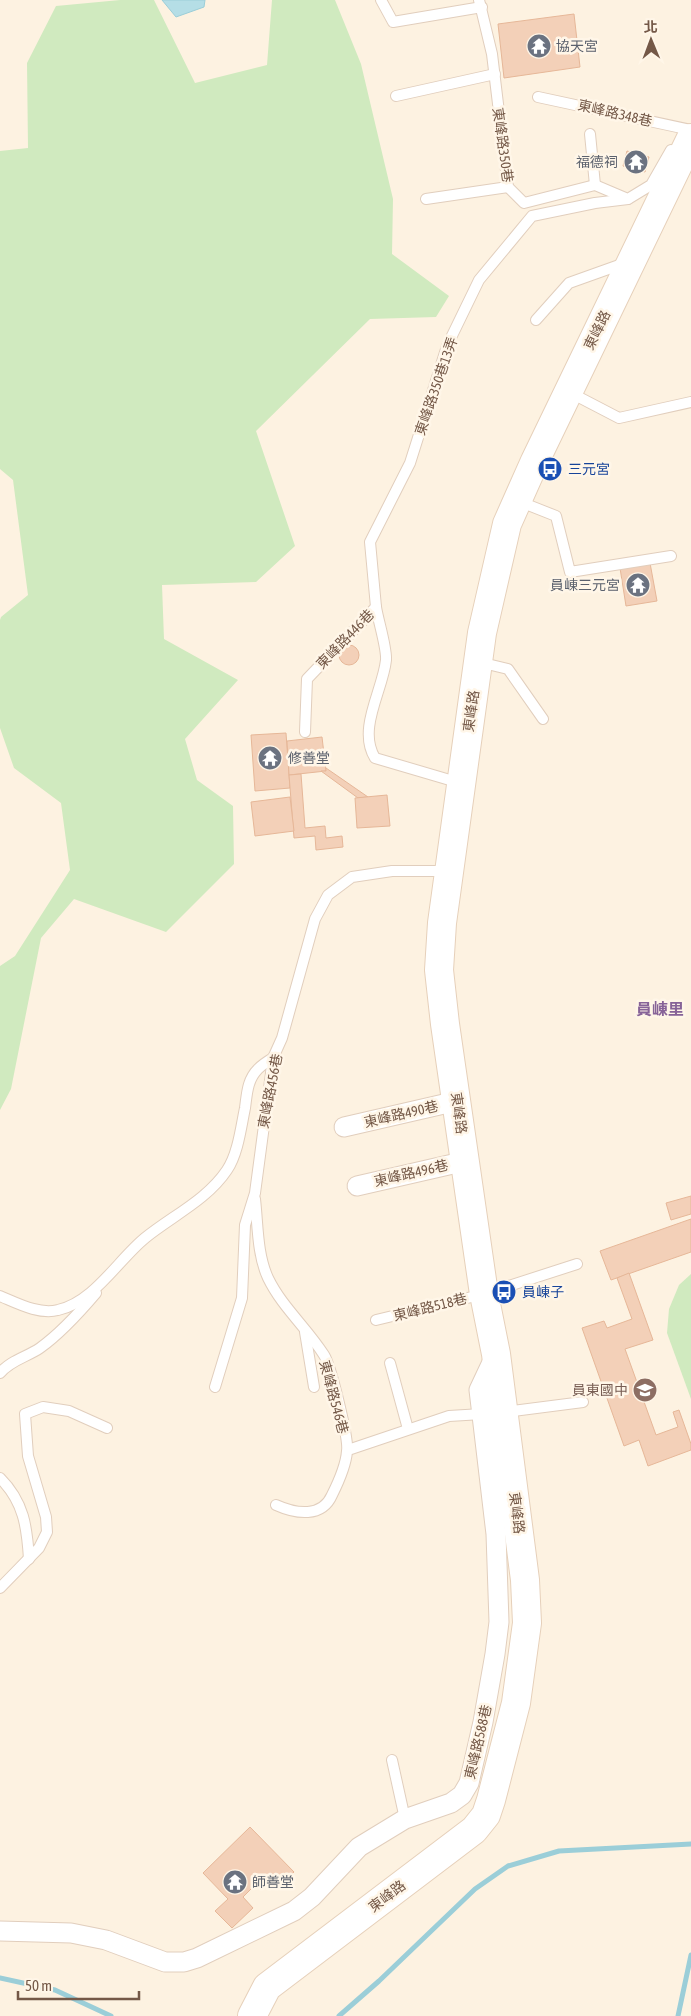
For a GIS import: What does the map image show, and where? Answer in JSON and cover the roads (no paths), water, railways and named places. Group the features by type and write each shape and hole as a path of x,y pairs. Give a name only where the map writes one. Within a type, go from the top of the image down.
{"main road":[{"name":"東峰路","path":"252,2016 267,1987 474,1830 486,1815 516,1703 528,1623 526,1580 493,1413 496,1354 484,1294 439,970 449,871 478,662 494,575 507,524 568,391 691,138"}],"street":[{"name":"東峰路490巷","path":"344,1127 457,1102"},
{"name":"東峰路496巷","path":"357,1186 466,1161"},
{"name":"東峰路588巷","path":"0,1931 71,1933 106,1940 165,1962 184,1962 197,1958 294,1911 312,1898 359,1847 405,1819 452,1803 462,1795 469,1783 484,1722 499,1622 493,1413"}],"lane":[{"path":"380,0 393,22 480,3"},
{"name":"東峰路350巷","path":"480,3 492,54 508,188 524,203 595,185"},
{"path":"396,96 494,74"},
{"name":"東峰路348巷","path":"538,97 691,132"},
{"path":"590,134 595,185 628,199 652,185 670,151 691,132"},
{"path":"426,199 508,188"},
{"name":"東峰路350巷13弄","path":"376,607 370,542 410,463 447,346 479,280 532,216 628,199"},
{"path":"536,320 569,283 631,261"},
{"path":"568,391 619,418 691,402"},
{"path":"517,501 556,516 570,572 671,556"},
{"name":"東峰路446巷","path":"305,732 307,679 376,607"},
{"name":"東峰路446巷","path":"376,607 386,659 370,722 371,752 375,758 461,783"},
{"path":"478,662 508,669 543,719"},
{"name":"東峰路456巷","path":"215,1387 242,1298 245,1225 255,1193 273,1058 282,1038 315,919 328,895 352,877 392,871 449,871"},
{"path":"0,1373 6,1366 39,1348 79,1313 110,1274 144,1239 206,1193 227,1170 234,1156 250,1080 258,1069 273,1058"},
{"name":"東峰路546巷","path":"255,1193 260,1251 264,1266 284,1304 305,1328 325,1357 337,1396 348,1450 449,1416 493,1413 582,1402"},
{"name":"東峰路518巷","path":"376,1320 484,1294 577,1264"},
{"path":"0,1296 26,1307 42,1311 55,1311 70,1307 110,1274"},
{"path":"305,1328 314,1387"},
{"path":"390,1363 408,1429"},
{"path":"0,1588 39,1548 46,1532 46,1518 28,1456 25,1414 43,1407 70,1411 107,1428"},
{"path":"276,1505 291,1512 305,1513 320,1509 331,1498 342,1474 348,1450"},
{"path":"0,1478 20,1504 27,1532 29,1559"},
{"path":"392,1760 405,1819"}],"water":[{"path":"162,0 205,0 204,7 176,17"}],"waterway":[{"path":"339,2016 379,1981 475,1889 508,1866 559,1851 691,1844"},
{"path":"678,2016 691,1955"},
{"path":"0,1978 55,1990 111,2016"}],"place":[{"name":"協天宮","path":"539,46"},
{"name":"福德祠","path":"636,162"},
{"name":"三元宮","path":"550,469"},
{"name":"員崠三元宮","path":"638,585"},
{"name":"修善堂","path":"270,758"},
{"name":"員崠子","path":"504,1292"},
{"name":"員東國中","path":"645,1390"},
{"name":"師善堂","path":"235,1882"}],"district":[{"name":"員崠里","path":"660,1009"}]}
